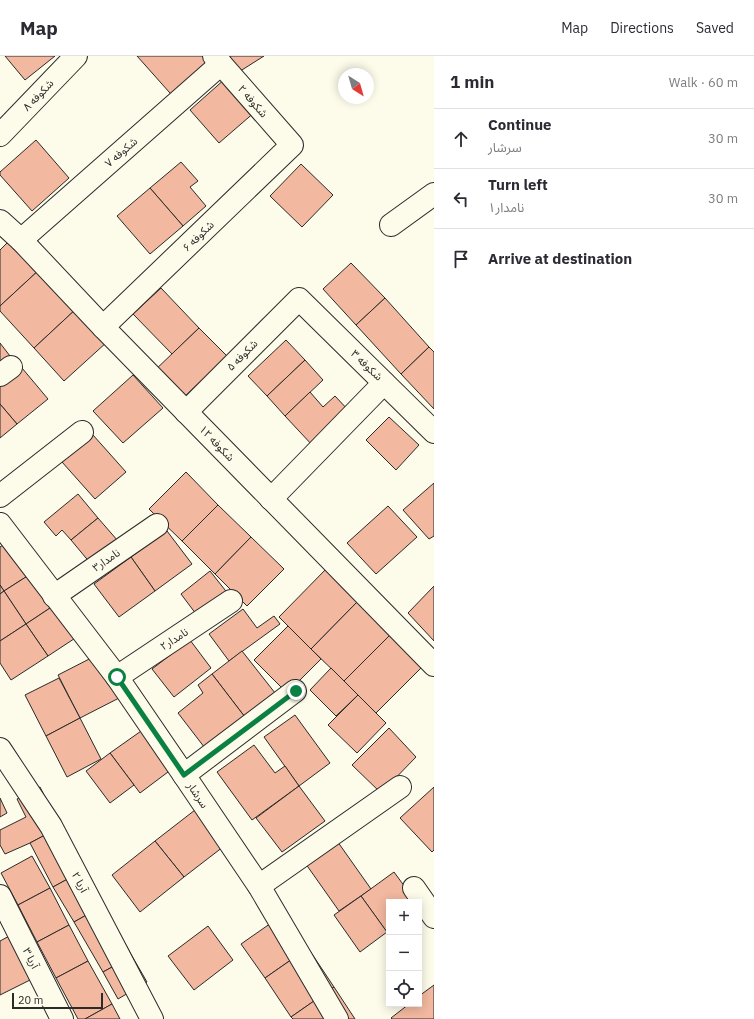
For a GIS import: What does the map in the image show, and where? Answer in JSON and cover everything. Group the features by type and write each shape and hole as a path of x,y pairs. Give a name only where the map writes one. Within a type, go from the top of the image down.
{"street":[{"name":"شکوفه ۸","path":"0,135 76,56"},
{"name":"شکوفه ۲","path":"218,60 292,145"},
{"name":"شکوفه ۷","path":"21,240 218,60"},
{"name":"شکوفه ۶","path":"103,327 292,145"},
{"path":"391,225 434,194"},
{"name":"شکوفه ۱۲","path":"0,221 21,240 103,327 434,665"},
{"name":"شکوفه ۳","path":"299,299 434,432"},
{"name":"شکوفه ۵","path":"186,412 299,299"},
{"path":"271,499 384,383"},
{"path":"0,496 82,432"},
{"name":"سرشار","path":"0,524 117,677 184,775 259,886 337,1019"},
{"name":"نامدار۳","path":"54,596 157,525"},
{"name":"نامدار۲","path":"117,677 231,601"},
{"path":"184,775 296,691"},
{"name":"آریا ۲","path":"0,749 51,826 152,1019"},
{"path":"259,886 400,787"},
{"path":"414,888 434,917"},
{"name":"آریا ۳","path":"0,896 62,1019"}],"building":[{"path":"5,56 55,56 25,80"},
{"path":"137,56 205,56 215,68 178,102"},
{"path":"223,56 264,56 234,75"},
{"path":"226,78 256,111 219,143 190,110"},
{"path":"36,140 69,178 32,211 0,175 0,172"},
{"path":"181,162 198,181 190,187 206,206 183,226 150,188"},
{"path":"301,164 333,195 302,227 270,196"},
{"path":"150,188 183,226 150,254 117,216"},
{"path":"12,238 40,269 0,306 0,250"},
{"path":"351,263 385,298 356,325 323,289"},
{"path":"40,269 77,308 34,348 0,311 0,306"},
{"path":"161,288 199,328 172,354 133,314"},
{"path":"385,298 429,347 401,374 356,325"},
{"path":"77,308 107,342 64,381 34,348"},
{"path":"199,328 227,356 180,401 152,373"},
{"path":"286,340 305,360 267,396 248,376"},
{"path":"0,343 10,356 0,363"},
{"path":"429,347 434,352 434,409 401,374"},
{"path":"305,360 323,380 285,416 267,396"},
{"path":"22,368 48,399 17,424 0,404 0,386"},
{"path":"133,375 163,408 123,443 93,411"},
{"path":"310,392 323,407 335,396 350,412 313,446 285,416"},
{"path":"0,404 17,424 0,438"},
{"path":"389,417 419,445 396,470 366,440"},
{"path":"93,435 126,472 95,499 62,462"},
{"path":"186,472 218,505 182,541 149,509"},
{"path":"434,483 434,536 429,539 403,510"},
{"path":"78,494 98,518 71,540 62,530 56,536 44,522"},
{"path":"218,505 251,537 215,574 182,541"},
{"path":"388,506 417,537 376,574 347,543"},
{"path":"98,518 118,541 91,564 71,540"},
{"path":"167,531 192,564 155,591 131,557"},
{"path":"21,533 43,566 4,591 0,585 0,547"},
{"path":"251,537 284,569 247,606 215,574"},
{"path":"131,557 155,591 119,617 94,584"},
{"path":"43,566 65,598 26,624 4,591"},
{"path":"328,567 360,599 311,649 279,617"},
{"path":"210,571 229,595 199,618 181,594"},
{"path":"0,585 4,591 0,594"},
{"path":"434,586 434,641 408,613"},
{"path":"4,591 26,624 0,641 0,594"},
{"path":"65,598 86,631 48,656 26,624"},
{"path":"360,599 393,632 344,681 311,649"},
{"path":"243,609 257,628 274,616 280,624 229,661 209,634"},
{"path":"26,624 48,656 11,680 0,663 0,641"},
{"path":"288,626 321,659 287,693 254,660"},
{"path":"393,632 425,664 376,713 344,681"},
{"path":"190,640 211,668 174,697 152,669"},
{"path":"242,651 279,698 248,721 212,674"},
{"path":"99,654 121,697 80,718 58,675"},
{"path":"331,668 358,695 336,716 310,690"},
{"path":"212,674 248,721 208,752 178,713 203,693 198,685"},
{"path":"59,678 80,718 46,736 25,695"},
{"path":"358,695 386,723 357,753 328,725"},
{"path":"295,715 330,763 299,786 264,737"},
{"path":"80,718 101,759 67,777 46,736"},
{"path":"151,724 180,763 140,793 110,753"},
{"path":"389,728 416,757 381,793 352,765"},
{"path":"254,745 275,773 285,766 299,786 252,820 217,772"},
{"path":"110,753 134,785 110,803 86,771"},
{"path":"299,786 325,821 282,852 256,818"},
{"path":"40,787 60,827 5,854 0,845 0,830 26,817 17,799"},
{"path":"434,787 434,850 432,852 400,818"},
{"path":"0,798 7,813 0,817"},
{"path":"204,803 232,840 184,877 155,841"},
{"path":"60,827 84,870 53,887 30,843"},
{"path":"335,838 371,889 339,911 303,860"},
{"path":"155,841 184,877 140,912 112,875"},
{"path":"32,856 50,888 18,905 1,873"},
{"path":"84,870 104,905 74,922 53,887"},
{"path":"394,872 414,899 386,899 386,931 361,896"},
{"path":"50,888 69,925 37,942 18,905"},
{"path":"361,896 386,933 360,952 334,915"},
{"path":"104,905 132,956 103,972 74,922"},
{"path":"284,914 308,948 265,978 241,944"},
{"path":"69,925 88,961 56,978 37,942"},
{"path":"208,926 233,960 194,990 168,956"},
{"path":"13,934 34,978 0,995 0,941"},
{"path":"308,948 334,987 291,1017 265,978"},
{"path":"132,956 147,982 118,999 103,972"},
{"path":"88,961 112,1004 85,1019 78,1019 56,978"},
{"path":"434,985 434,1019 391,1018 405,1007 422,1007 422,994"},
{"path":"334,987 355,1019 293,1019 291,1017"},
{"path":"112,1004 120,1019 85,1019"}],"route":[{"path":"117,677 184,775 296,691"}]}
